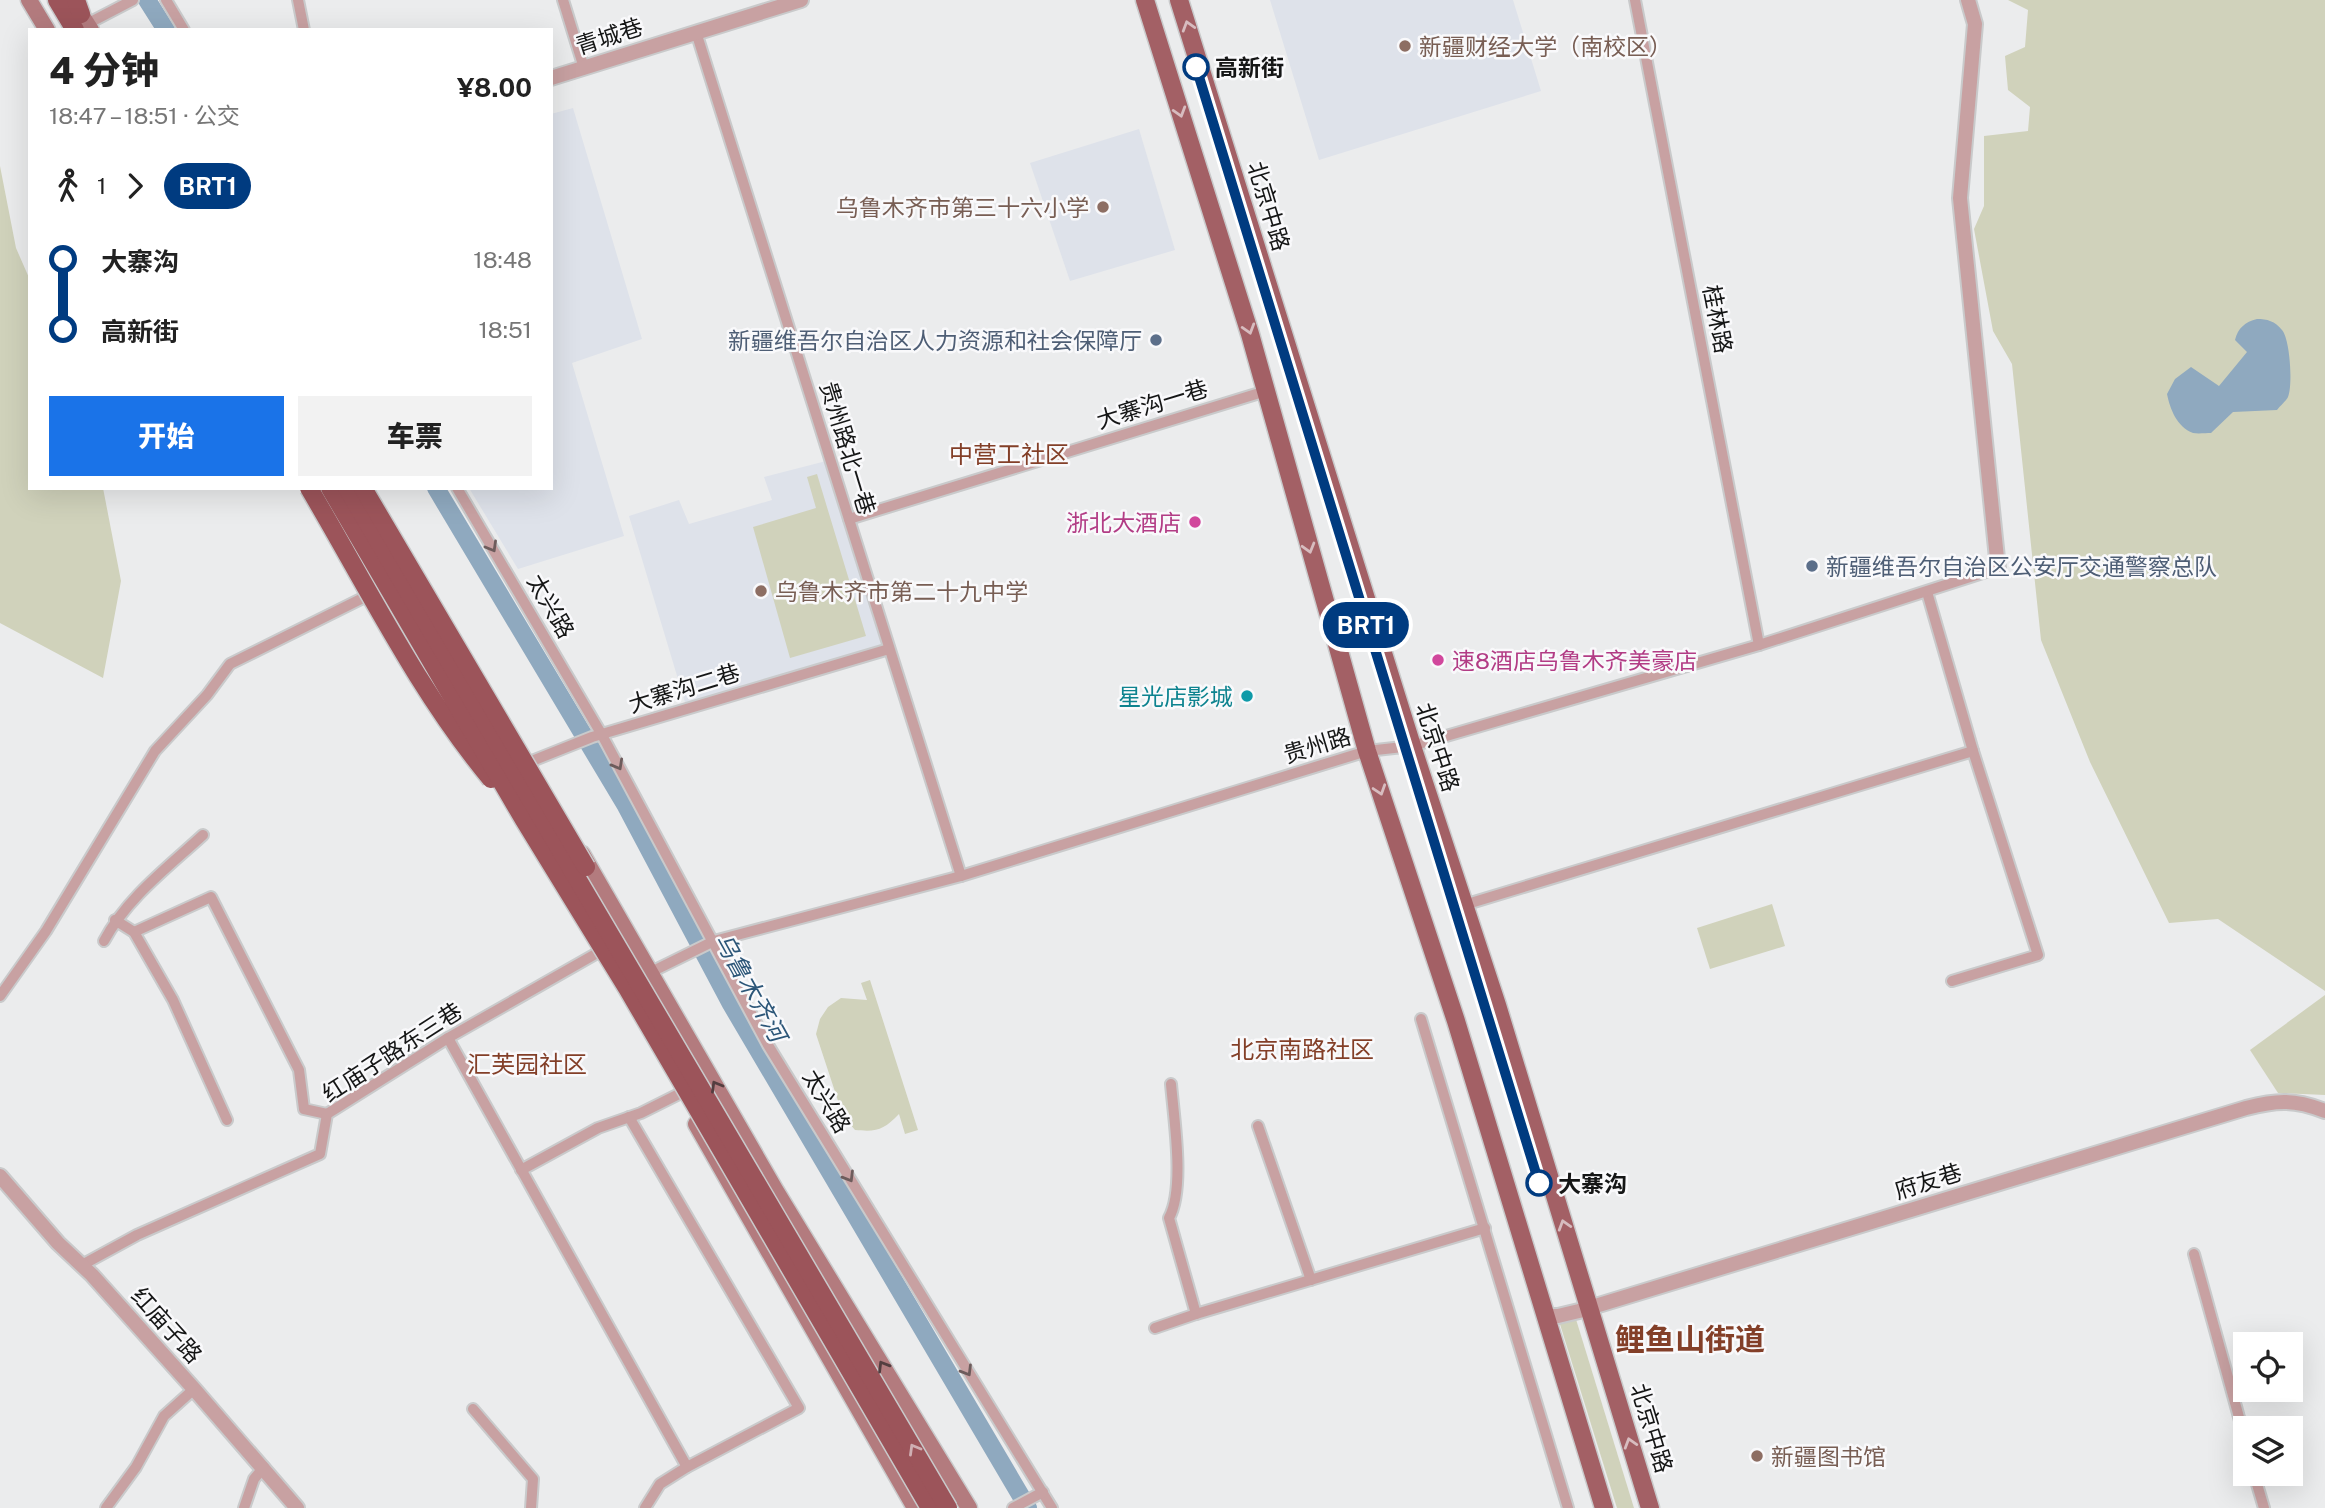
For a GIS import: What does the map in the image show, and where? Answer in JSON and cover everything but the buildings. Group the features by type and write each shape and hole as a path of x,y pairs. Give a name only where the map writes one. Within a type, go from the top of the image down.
{"highway":[{"path":"43,0 60,28"},
{"path":"57,0 80,16"},
{"path":"310,490 419,678 466,749 524,820"},
{"path":"331,490 524,820 627,988 930,1508"},
{"path":"348,490 624,939 948,1508"},
{"path":"366,490 600,891 615,927 624,939"}],"main road":[{"path":"29,0 46,28"},
{"path":"1145,0 1266,391 1367,751 1456,1021 1604,1508"},
{"name":"北京中路","path":"1179,0 1464,905 1650,1508"},
{"path":"319,490 420,664 494,779 570,909 599,952 915,1508"},
{"path":"366,490 528,762 624,939 651,972 776,1191 970,1508"}],"street":[{"path":"80,16 133,0"},
{"path":"166,0 183,28"},
{"path":"298,0 304,28"},
{"path":"563,0 584,68"},
{"name":"青城巷","path":"553,77 802,0"},
{"name":"桂林路","path":"1635,0 1759,645"},
{"path":"1968,0 1975,24 1960,198 1998,568"},
{"name":"贵州路北一巷","path":"696,32 961,876"},
{"name":"大寨沟一巷","path":"849,519 1266,391"},
{"name":"太兴路","path":"458,490 768,1045 1040,1493 1052,1508"},
{"name":"贵州路","path":"620,990 712,942 961,876 1367,751 1412,746 1759,645 1998,568"},
{"path":"1,993 47,931 155,751 207,695 230,664 378,591"},
{"path":"1927,592 1973,751 2038,955 1952,981"},
{"name":"大寨沟二巷","path":"494,779 528,762 597,736 889,649"},
{"path":"1464,905 1973,751"},
{"path":"104,941 115,920 157,876 203,835"},
{"path":"134,932 211,897 299,1070 304,1109 327,1114"},
{"path":"115,920 134,932 187,1029 227,1120"},
{"name":"红庙子路东三巷","path":"82,1265 137,1235 320,1154 327,1114 448,1038 624,939"},
{"path":"1421,1019 1568,1508"},
{"path":"448,1038 687,1467"},
{"path":"1171,1084 1177,1182 1175,1206 1169,1218 1196,1314"},
{"path":"521,1170 598,1128 679,1094"},
{"name":"府友巷","path":"1546,1316 1559,1317 1588,1304 2250,1100 2288,1095 2325,1102"},
{"name":"府友巷","path":"1588,1304 2246,1108 2274,1101 2302,1102 2325,1111"},
{"path":"629,1117 799,1408 660,1484 645,1508"},
{"path":"1258,1126 1311,1280"},
{"name":"红庙子路","path":"3,1186 82,1265 264,1467 297,1508"},
{"path":"1155,1328 1485,1228"},
{"path":"2194,1254 2239,1416"},
{"path":"106,1508 136,1467 164,1416 194,1389"},
{"path":"473,1409 533,1479 531,1508"},
{"path":"244,1508 254,1479 264,1467"},
{"path":"2258,1486 2264,1508"},
{"path":"1016,1506 1040,1493"}],"shaded area":[{"name":"新疆财经大学（南校区）","path":"1270,0 1513,0 1541,91 1319,160"},
{"path":"573,108 642,339 572,363 624,536 518,569 470,490 553,490 553,113"},
{"name":"乌鲁木齐市第三十六小学","path":"1139,129 1175,250 1070,281 1030,163"},
{"name":"乌鲁木齐市第二十九中学","path":"830,460 889,649 687,709 629,516 679,500 689,524 772,500 764,477"}],"green space":[{"path":"2008,0 2325,0 2325,991 2218,919 2169,923 2090,762 2041,640 2012,364 1993,331 1974,229 1984,206 1984,136 2028,131 2030,107 2008,90 2005,56 2025,47 2028,10"},
{"path":"0,166 16,248 28,275 28,490 103,490 121,581 103,678 0,623"},
{"path":"817,474 866,636 790,658 753,527 816,508 807,477"},
{"path":"1772,904 1785,946 1710,969 1697,928"},
{"path":"870,980 918,1130 905,1134 899,1114 880,1129 855,1130 843,1116 816,1034 820,1019 828,1007 841,998 867,1000 861,983"},
{"path":"2325,995 2325,1095 2278,1093 2250,1050"},
{"path":"1575,1316 1634,1508 1617,1508 1559,1321"}],"water":[{"path":"2257,319 2274,323 2285,335 2290,373 2287,399 2277,410 2233,412 2211,433 2187,430 2175,417 2168,400 2167,394 2175,379 2191,367 2219,386 2247,352 2235,340 2238,332"}],"waterway":[{"name":"乌鲁木齐河","path":"147,0 165,28"},
{"name":"乌鲁木齐河","path":"437,490 626,806 731,1004 1028,1508"}],"bus line":[{"name":"BRT1","path":"1196,67 1539,1183"}],"place":[{"name":"新疆财经大学（南校区）","path":"1405,46"},
{"name":"高新街","path":"1196,67"},
{"name":"乌鲁木齐市第三十六小学","path":"1103,207"},
{"name":"新疆维吾尔自治区人力资源和社会保障厅","path":"1156,340"},
{"name":"浙北大酒店","path":"1195,522"},
{"name":"新疆维吾尔自治区公安厅交通警察总队","path":"1812,566"},
{"name":"乌鲁木齐市第二十九中学","path":"761,591"},
{"name":"速8酒店乌鲁木齐美豪店","path":"1438,660"},
{"name":"星光店影城","path":"1247,696"},
{"name":"大寨沟","path":"1539,1183"},
{"name":"新疆图书馆","path":"1757,1456"}],"district":[{"name":"中营工社区","path":"1009,454"},
{"name":"北京南路社区","path":"1302,1049"},
{"name":"汇芙园社区","path":"527,1064"},
{"name":"鲤鱼山街道","path":"1690,1339"}]}
